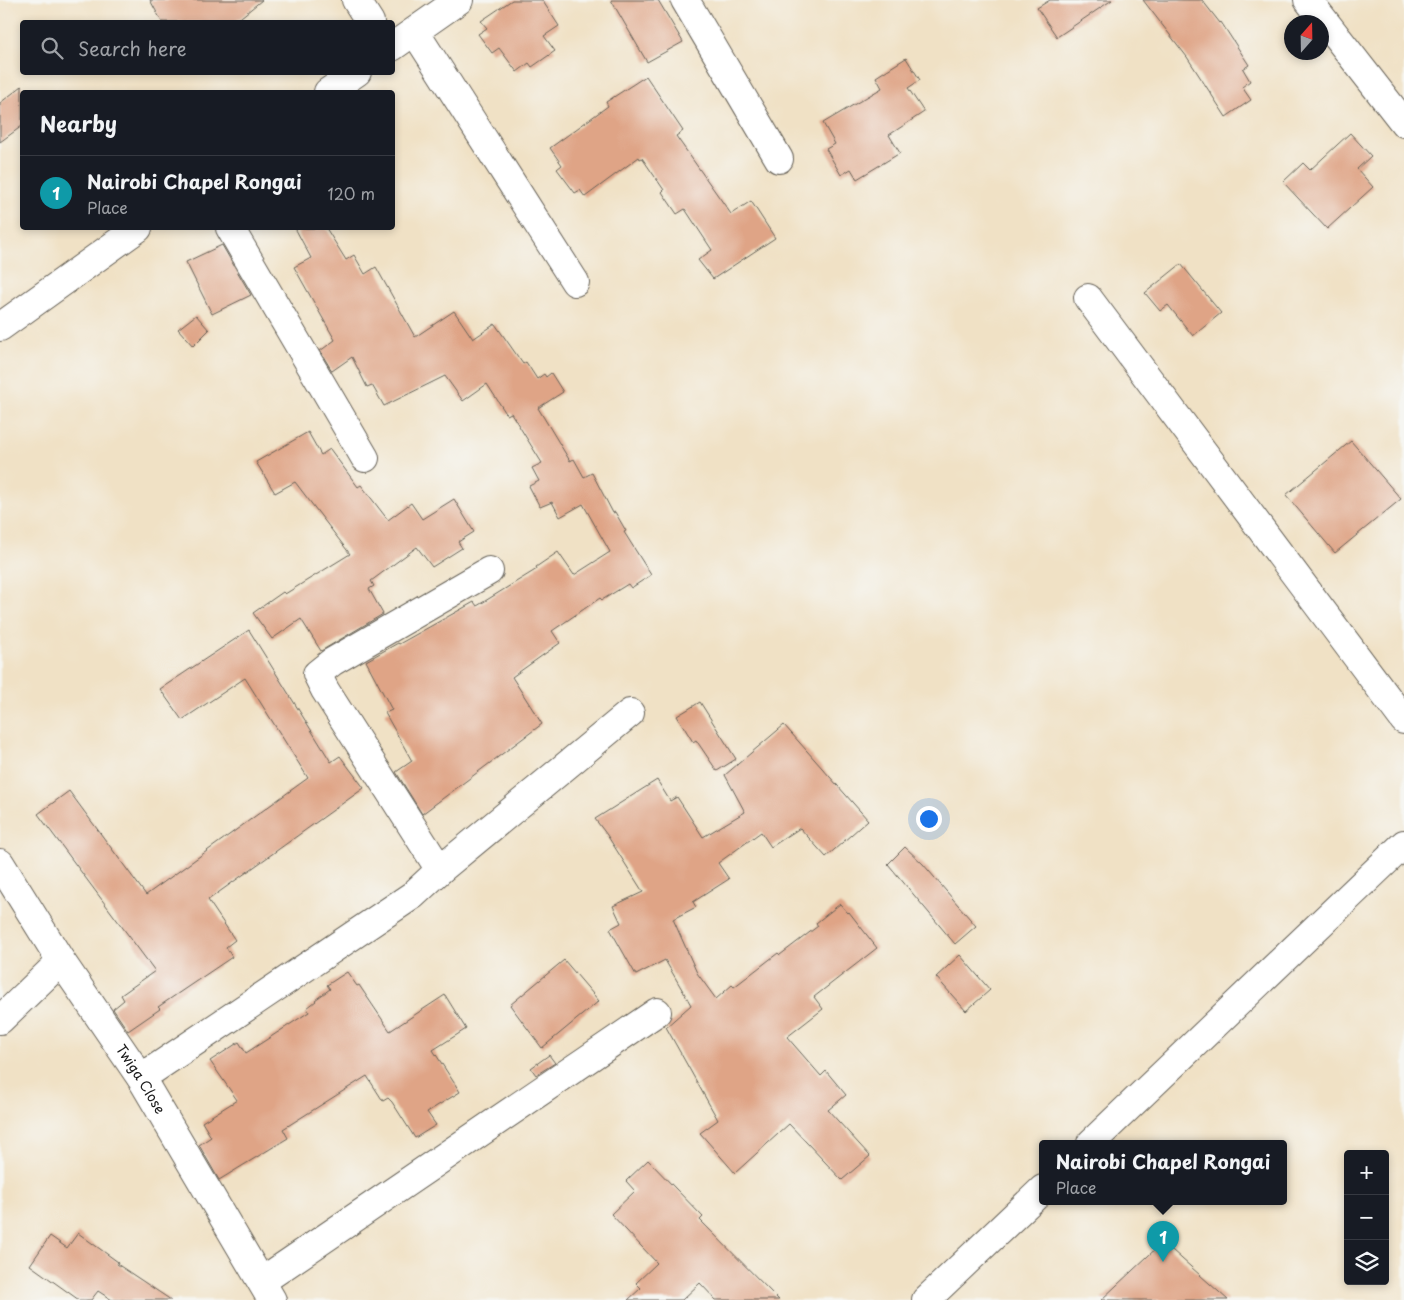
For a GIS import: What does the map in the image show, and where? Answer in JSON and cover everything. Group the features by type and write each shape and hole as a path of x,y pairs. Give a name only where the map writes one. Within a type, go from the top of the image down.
{"street":[{"path":"356,0 369,20"},
{"path":"395,45 459,0"},
{"path":"685,0 779,159"},
{"path":"1308,0 1404,123"},
{"path":"414,32 575,282"},
{"path":"331,90 353,75"},
{"path":"0,327 135,230"},
{"path":"231,230 365,458"},
{"path":"1088,298 1404,720"},
{"path":"440,870 325,690 317,674 332,662 489,571"},
{"path":"141,1078 413,895 440,870 630,713"},
{"path":"1093,1140 1404,844"},
{"name":"Twiga Close","path":"0,863 141,1078 267,1290"},
{"path":"0,1020 62,960"},
{"path":"267,1290 657,1012"},
{"path":"926,1300 1039,1193"}],"building":[{"path":"150,0 262,0 237,20 161,20"},
{"path":"512,0 542,0 559,26 544,36 555,51 532,67 529,63 517,72 499,48 492,53 478,34 487,28 481,21"},
{"path":"611,0 658,0 683,42 647,62"},
{"path":"1050,0 1112,0 1057,37 1037,8"},
{"path":"1143,0 1202,0 1221,22 1249,65 1243,69 1250,81 1242,87 1251,100 1226,117 1187,57"},
{"path":"906,58 920,80 908,88 924,112 889,135 900,153 857,179 851,169 841,175 826,149 835,144 823,123 882,88 876,77"},
{"path":"646,76 683,131 676,136 731,214 751,201 775,238 713,279 698,260 712,250 685,209 677,214 662,192 664,190 642,158 640,159 639,157 585,197 580,190 575,193 557,169 562,165 550,148 608,106 606,102"},
{"path":"22,86 22,90 20,90 20,127 0,142 0,103"},
{"path":"1350,133 1371,156 1357,169 1373,187 1327,229 1283,182 1303,163 1310,170"},
{"path":"296,230 327,230 346,260 354,255 365,274 376,267 415,337 454,311 473,339 495,324 523,364 526,362 537,379 544,374 546,377 551,373 563,392 538,408 570,461 574,459 584,477 592,473 613,513 615,512 626,531 624,532 651,575 631,588 628,584 602,600 600,598 552,631 560,643 512,677 542,724 422,814 396,772 412,761 385,713 392,710 366,661 474,602 477,606 537,569 536,567 558,552 574,575 610,552 583,504 560,517 552,502 540,507 529,486 539,481 532,468 542,463 511,413 507,415 487,384 463,401 445,376 384,406 372,385 367,387 352,357 332,371 320,351 335,340 294,267 311,258"},
{"path":"222,245 251,295 212,314 186,262"},
{"path":"1181,264 1221,313 1193,336 1168,305 1160,311 1145,293"},
{"path":"196,315 209,330 193,346 178,329"},
{"path":"308,432 321,455 330,449 358,487 361,485 388,520 411,503 422,519 454,499 474,532 458,542 462,548 432,567 417,547 371,581 374,586 369,589 383,614 321,651 301,619 272,639 253,613 283,592 285,594 350,554 295,482 275,493 256,462"},
{"path":"1351,441 1401,499 1335,553 1286,495"},
{"path":"249,630 331,762 340,756 364,788 208,900 235,940 226,947 232,957 158,1007 160,1009 128,1031 113,1009 124,1000 121,995 155,971 38,814 69,791 146,895 308,778 245,678 182,720 160,689"},
{"path":"700,702 736,759 717,771 696,740 693,742 677,716"},
{"path":"784,725 868,820 826,857 800,828 771,847 761,832 718,863 729,879 693,902 696,907 673,919 697,973 716,999 732,985 734,987 778,953 780,955 818,926 816,923 840,904 849,912 877,948 814,997 823,1009 787,1037 821,1076 826,1071 846,1095 828,1110 870,1156 842,1180 789,1124 735,1173 700,1133 718,1120 666,1027 691,1005 665,960 636,975 610,929 621,923 613,906 643,892 595,819 657,780 670,801 677,797 703,837 745,812 725,775"},
{"path":"905,847 923,864 976,926 955,944 888,864"},
{"path":"960,955 990,990 966,1011 936,977"},
{"path":"564,960 599,1001 542,1048 510,1005"},
{"path":"347,972 357,986 359,985 390,1031 445,995 466,1029 433,1050 460,1092 427,1112 436,1125 415,1138 392,1102 388,1098 383,1101 367,1076 283,1129 288,1138 219,1180 199,1145 211,1137 202,1122 237,1100 210,1061 239,1042 246,1053 309,1012 307,1008 330,989 327,985"},
{"path":"549,1055 555,1063 536,1075 531,1068"},
{"path":"648,1160 703,1217 700,1220 779,1300 716,1300 700,1283 682,1300 628,1300 641,1288 636,1283 657,1263 611,1214 635,1191 626,1181"},
{"path":"78,1233 118,1262 117,1264 171,1300 112,1300 98,1291 91,1300 79,1300 30,1265 50,1236 67,1248"},
{"path":"1163,1242 1228,1300 1101,1300"}],"place":[{"name":"Nairobi Chapel Rongai","path":"1163,1262"}]}
